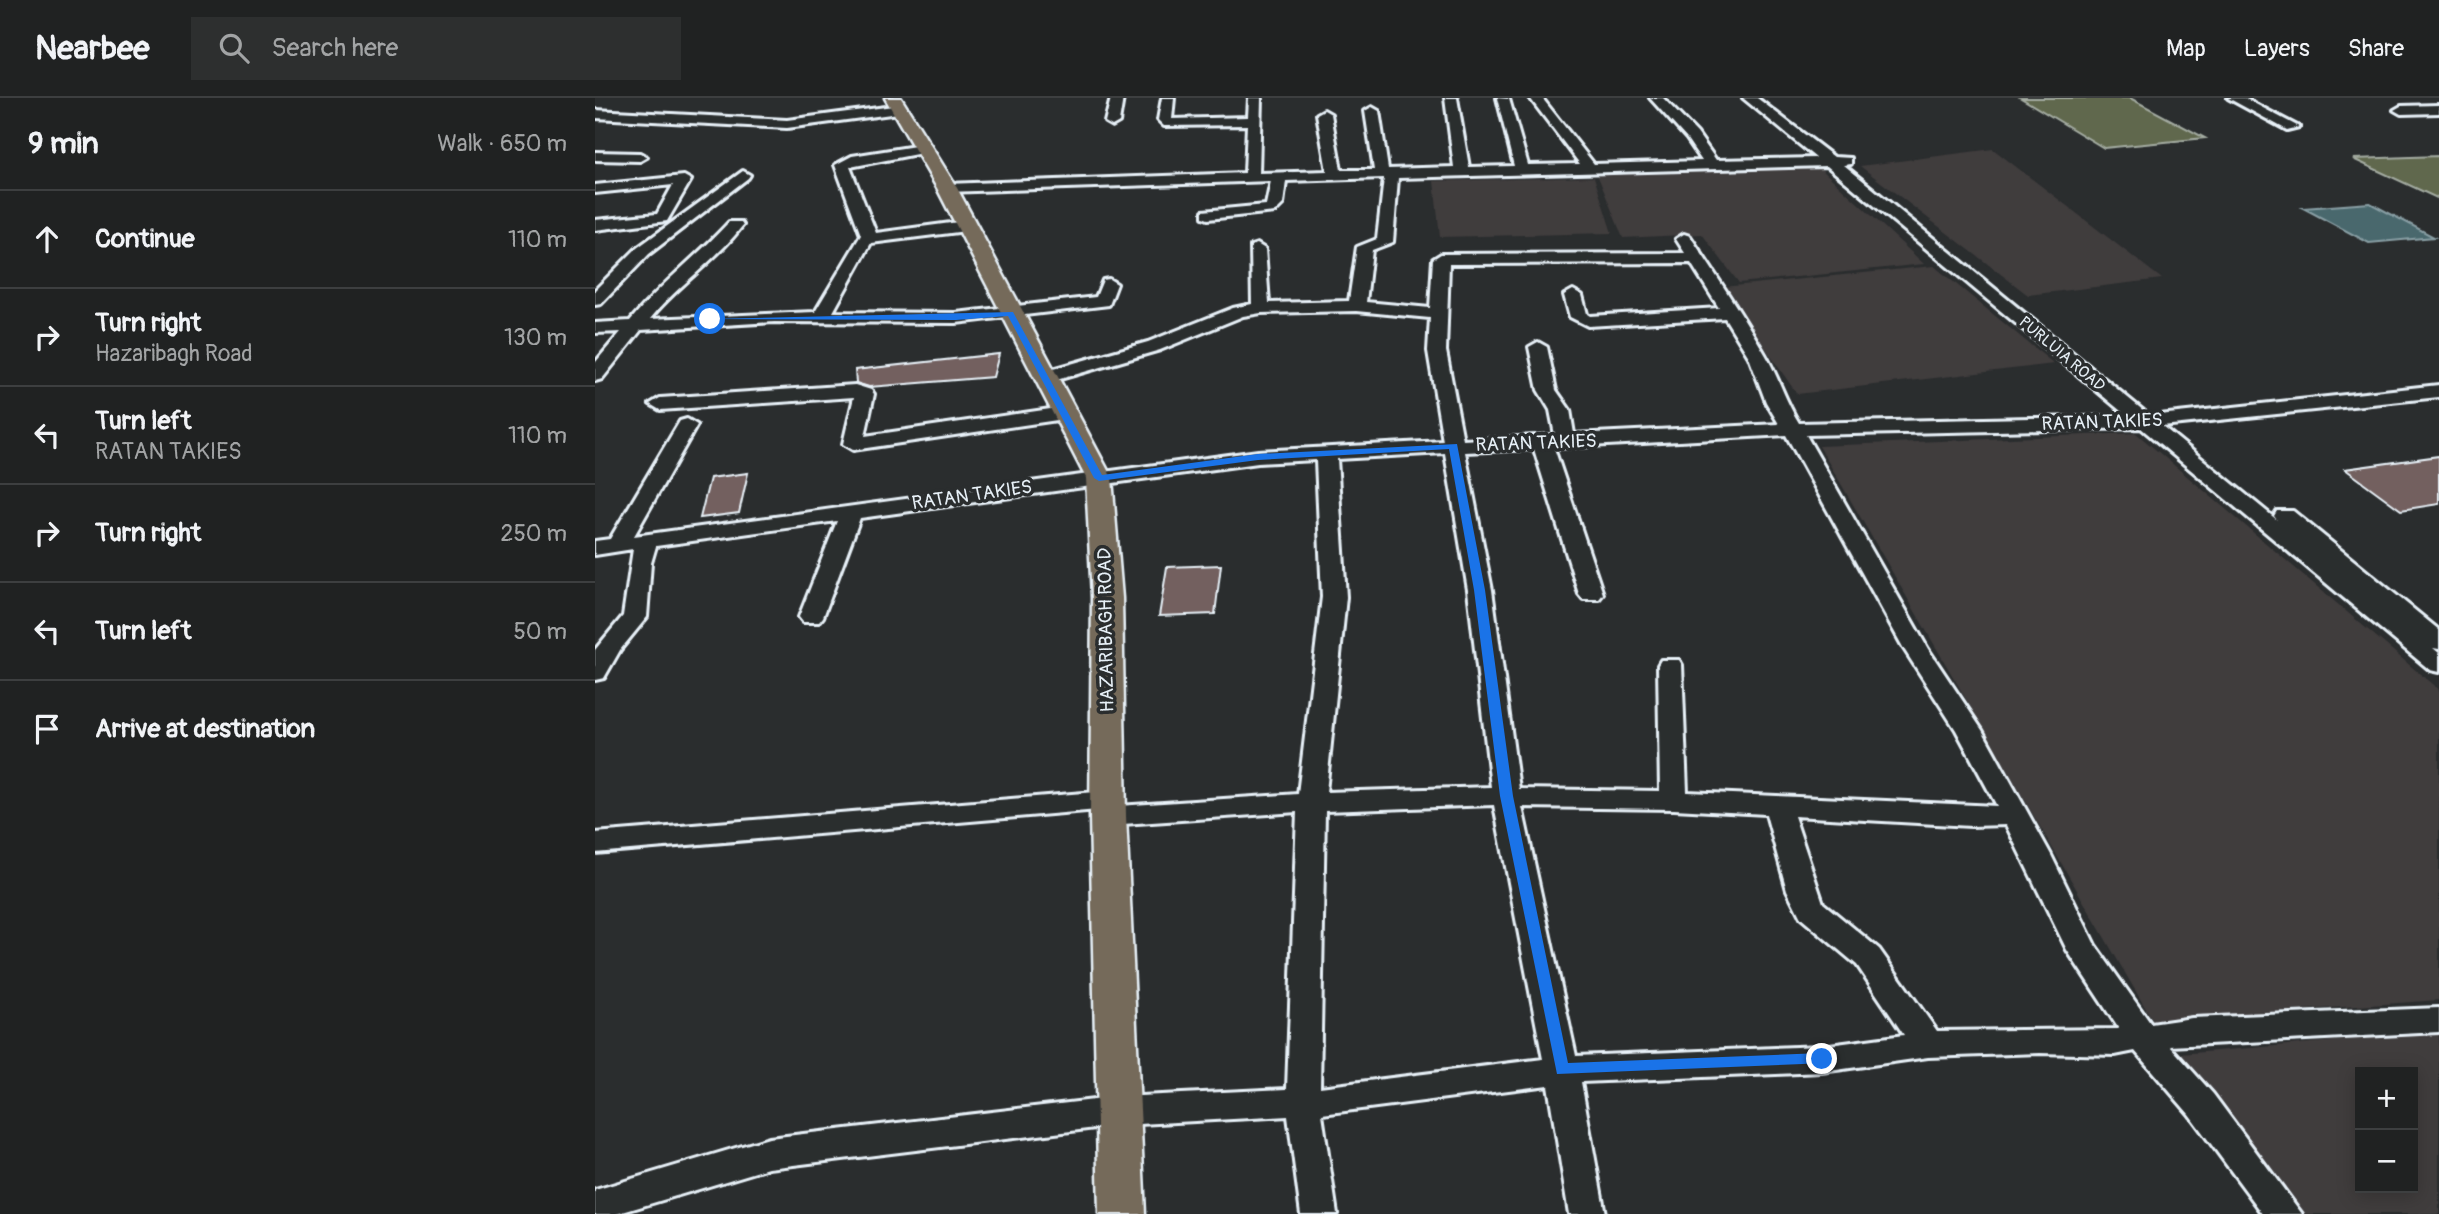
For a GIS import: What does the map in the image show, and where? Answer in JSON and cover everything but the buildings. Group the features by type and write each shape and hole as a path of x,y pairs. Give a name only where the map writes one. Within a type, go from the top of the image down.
{"main road":[{"name":"HAZARIBAGH ROAD","path":"897,104 947,188 1010,314 1099,478 1107,598 1108,808 1122,1214"}],"street":[{"path":"595,113 618,98"},
{"path":"1112,122 1117,98"},
{"path":"1168,98 1165,120 1169,123 1255,121"},
{"path":"1252,177 1255,98"},
{"path":"1451,98 1462,170"},
{"path":"1656,98 1692,136 1711,163"},
{"name":"PURLUIA ROAD","path":"1749,98 1838,161 2167,420 2439,642"},
{"name":"PURLUIA ROAD","path":"1766,98 2145,422 2439,665"},
{"path":"2234,98 2293,127"},
{"path":"1503,99 1522,169"},
{"path":"1537,99 1589,166"},
{"path":"621,114 648,100"},
{"path":"595,113 787,124 897,104"},
{"path":"2401,110 2439,109"},
{"path":"1356,306 1361,292 1360,264 1364,247 1385,242 1387,174 1372,111"},
{"path":"1324,114 1335,175"},
{"path":"870,237 842,165 852,160 922,149"},
{"path":"595,156 640,157"},
{"path":"947,188 1589,166 1838,161"},
{"path":"595,300 643,251 743,175"},
{"path":"1208,214 1270,209 1275,204 1279,177"},
{"path":"595,189 684,180 662,218 595,225"},
{"path":"595,375 635,324 735,225"},
{"path":"824,317 824,311 866,239 966,226"},
{"path":"1684,239 1758,357 1776,402 1916,649 1969,730 2037,855 2083,950 2143,1038 2201,1104 2284,1214"},
{"path":"1257,249 1261,308"},
{"path":"1587,1214 1562,1070 1506,796 1480,590 1437,351 1441,259 1697,258"},
{"path":"595,328 824,317 956,318 1010,314 1103,301 1109,284"},
{"path":"1573,295 1579,317 1588,321 1728,313"},
{"path":"1046,377 1154,346 1239,312 1261,308 1356,306 1437,314"},
{"path":"1538,347 1547,390 1560,410 1566,443"},
{"path":"660,404 855,391 864,394 853,444 1064,413"},
{"name":"RATAN TAKIES","path":"595,548 1258,457 1453,446 1566,443 1792,429 2145,422 2439,391"},
{"path":"618,544 687,425"},
{"path":"1542,443 1591,594"},
{"path":"1319,1214 1303,1102 1311,802 1334,597 1326,453"},
{"path":"811,617 852,511"},
{"path":"595,673 609,647 635,617 640,563 647,539"},
{"path":"1670,665 1674,800"},
{"path":"595,843 1108,808 1506,796 1530,799 1674,800 1971,817 2013,815"},
{"path":"1777,806 1802,890 1812,910 1868,957 1927,1044"},
{"path":"595,1205 769,1153 1120,1111 1303,1102 1399,1093 1562,1070 1822,1059 1927,1044 2040,1040 2116,1042 2192,1030 2439,1020"}],"shaded area":[{"path":"1993,149 2162,279 2028,295 1860,166"},
{"path":"1819,167 1924,264 1739,283 1702,234 1623,238 1597,174"},
{"path":"1594,177 1612,233 1440,237 1434,181"},
{"path":"1934,266 2054,364 1797,394 1723,287"},
{"path":"2136,433 2439,690 2439,1000 2153,1021 1819,446"},
{"path":"2439,1032 2439,1214 2295,1214 2180,1054"}],"green space":[{"path":"2021,98 2130,98 2205,138 2104,148"},
{"path":"2439,156 2439,199 2353,159"}],"water":[{"path":"2370,203 2434,237 2369,243 2303,208"}],"route":[{"path":"710,319 956,318 1010,314 1099,478 1258,457 1453,446 1480,590 1506,796 1562,1070 1822,1059"}]}
